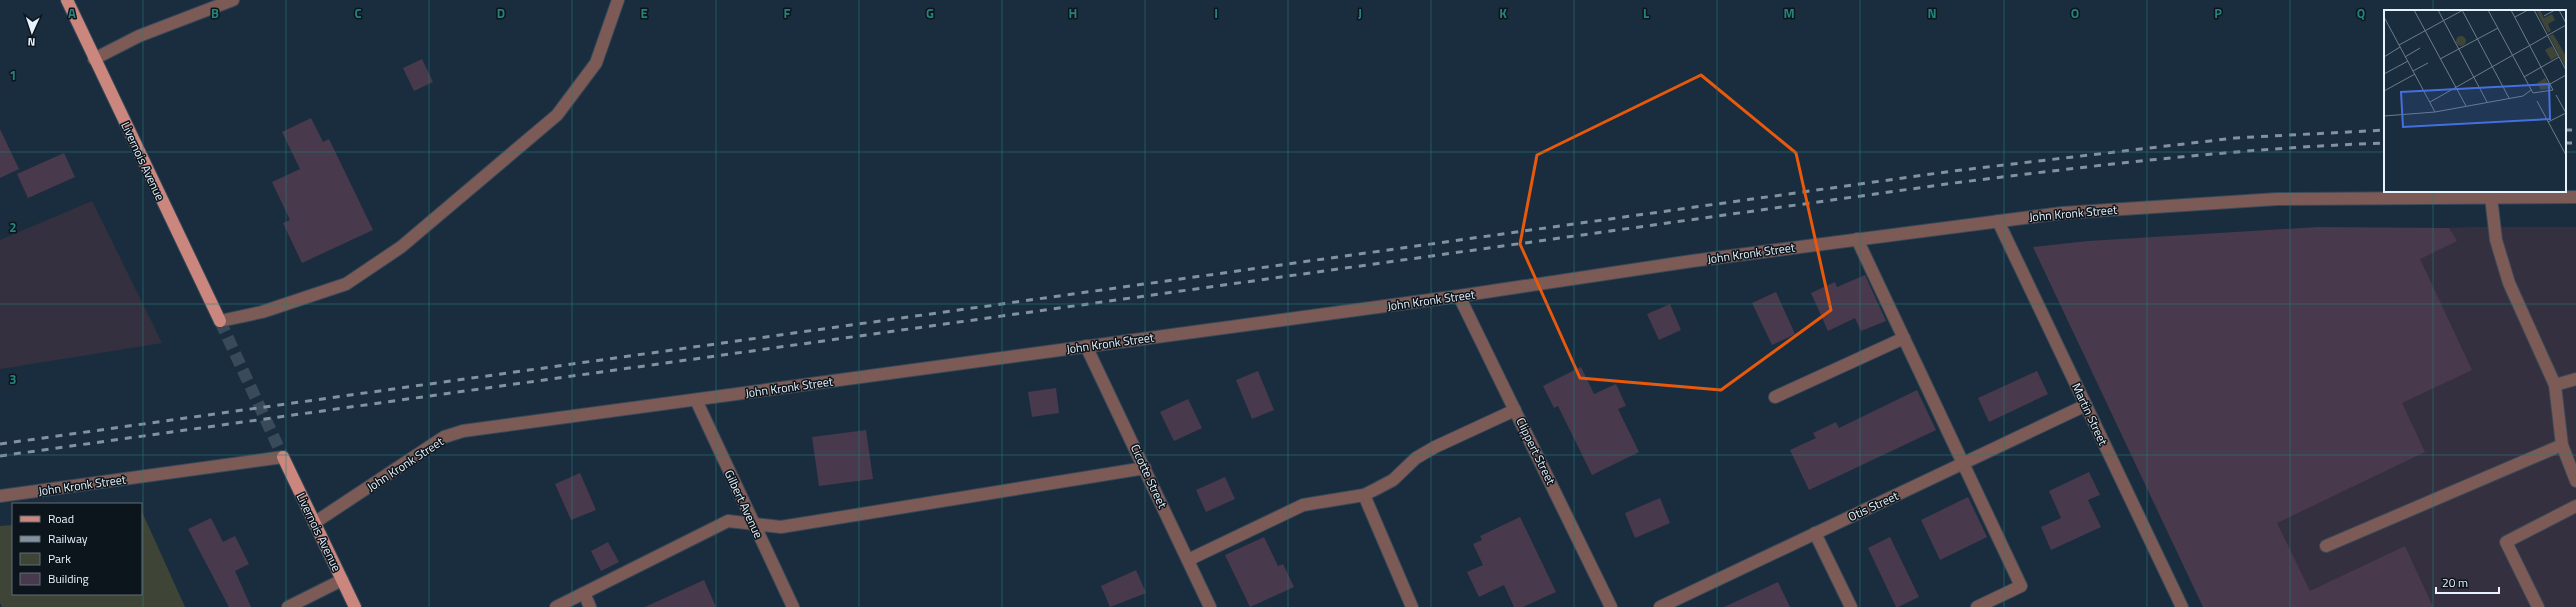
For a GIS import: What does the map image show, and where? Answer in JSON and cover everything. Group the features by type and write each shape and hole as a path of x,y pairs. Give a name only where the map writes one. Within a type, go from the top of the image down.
{"main road":[{"name":"Livernois Avenue","path":"67,0 220,320"},
{"name":"Livernois Avenue","path":"283,457 355,607"}],"street":[{"path":"94,59 139,36 233,0"},
{"path":"220,320 262,312 346,284 401,247 557,115 596,63 618,0"},
{"path":"2491,197 2496,240 2509,283 2555,385 2562,445 2576,481"},
{"name":"John Kronk Street","path":"314,523 444,438 463,431 1460,296 1998,220 2124,208 2277,199 2576,197"},
{"name":"Martin Street","path":"1998,220 2182,607"},
{"path":"1857,239 2021,586 1977,607"},
{"name":"Clippert Street","path":"1460,296 1611,607"},
{"path":"1775,397 1904,338"},
{"name":"Cicotte Street","path":"1086,346 1146,468 1210,607"},
{"path":"2555,385 2576,379"},
{"name":"Gilbert Avenue","path":"696,400 753,525 793,607"},
{"name":"Otis Street","path":"1660,607 2086,405"},
{"path":"1188,560 1303,505 1364,495 1393,480 1416,458 1435,447 1515,410"},
{"path":"2326,546 2562,445"},
{"name":"John Kronk Street","path":"0,496 283,457"},
{"path":"556,607 728,521 781,528 1146,468"},
{"path":"1364,495 1412,607"},
{"path":"2538,607 2506,542 2576,506"},
{"path":"1815,533 1851,607"},
{"path":"288,607 342,580"},
{"path":"584,593 590,607"}],"highlighted area":[{"path":"1701,75 1796,153 1831,310 1721,390 1580,378 1520,244 1537,155"}],"shaded area":[{"path":"92,201 162,343 0,369 0,240"},
{"path":"2471,227 2576,227 2576,607 2204,607 2034,249 2197,237"}],"green space":[{"path":"142,512 185,607 2,607 0,603 0,526 12,525 12,595 142,595"}],"building":[{"path":"422,59 433,82 414,91 403,68"},
{"path":"311,118 323,142 329,139 373,230 302,263 283,223 290,220 272,182 300,169 282,132"},
{"path":"0,129 19,169 0,178"},
{"path":"64,153 75,177 28,198 17,174"},
{"path":"2317,227 2449,228 2457,241 2420,259 2472,370 2402,403 2425,452 2277,523 2310,591 2405,546 2433,607 2203,607 2033,247 2088,241"},
{"path":"1865,275 1886,321 1861,331 1855,318 1828,331 1811,293 1835,282 1837,287"},
{"path":"1776,292 1795,334 1772,345 1752,303"},
{"path":"1670,304 1681,330 1659,340 1647,314"},
{"path":"1581,367 1594,394 1616,384 1626,406 1618,409 1639,452 1592,475 1558,406 1554,408 1543,386"},
{"path":"1258,371 1274,410 1252,419 1236,380"},
{"path":"2037,371 2048,394 1989,422 1978,398"},
{"path":"1056,388 1059,413 1032,417 1028,392"},
{"path":"1917,390 1936,430 1809,490 1790,450 1816,438 1813,433 1836,422 1839,428"},
{"path":"1188,399 1202,428 1174,441 1160,412"},
{"path":"866,430 873,479 819,486 812,437"},
{"path":"2089,472 2100,495 2088,500 2101,527 2051,550 2041,527 2061,518 2049,491"},
{"path":"580,473 596,510 571,520 555,484"},
{"path":"1225,477 1235,499 1206,512 1196,490"},
{"path":"1968,497 1987,537 1940,560 1921,520"},
{"path":"1660,498 1670,523 1635,538 1625,513"},
{"path":"1520,517 1556,592 1523,607 1514,607 1504,585 1479,597 1467,572 1483,565 1473,544 1482,540 1480,536"},
{"path":"211,518 223,542 235,536 249,564 235,571 251,607 229,607 188,529"},
{"path":"1264,537 1278,566 1283,564 1294,587 1250,607 1225,555"},
{"path":"1890,537 1919,597 1898,607 1896,607 1868,548"},
{"path":"608,542 619,562 601,571 591,551"},
{"path":"1136,570 1146,593 1110,607 1101,586"},
{"path":"704,580 716,607 645,607"},
{"path":"1778,582 1790,607 1724,607"}],"tunnel":[{"path":"220,321 283,457"}],"railway":[{"path":"0,444 1953,171 2235,138 2384,130"},
{"path":"2566,130 2576,130"},
{"path":"0,456 1954,183 2169,158 2331,145 2384,143"},
{"path":"2566,143 2576,143"}]}
